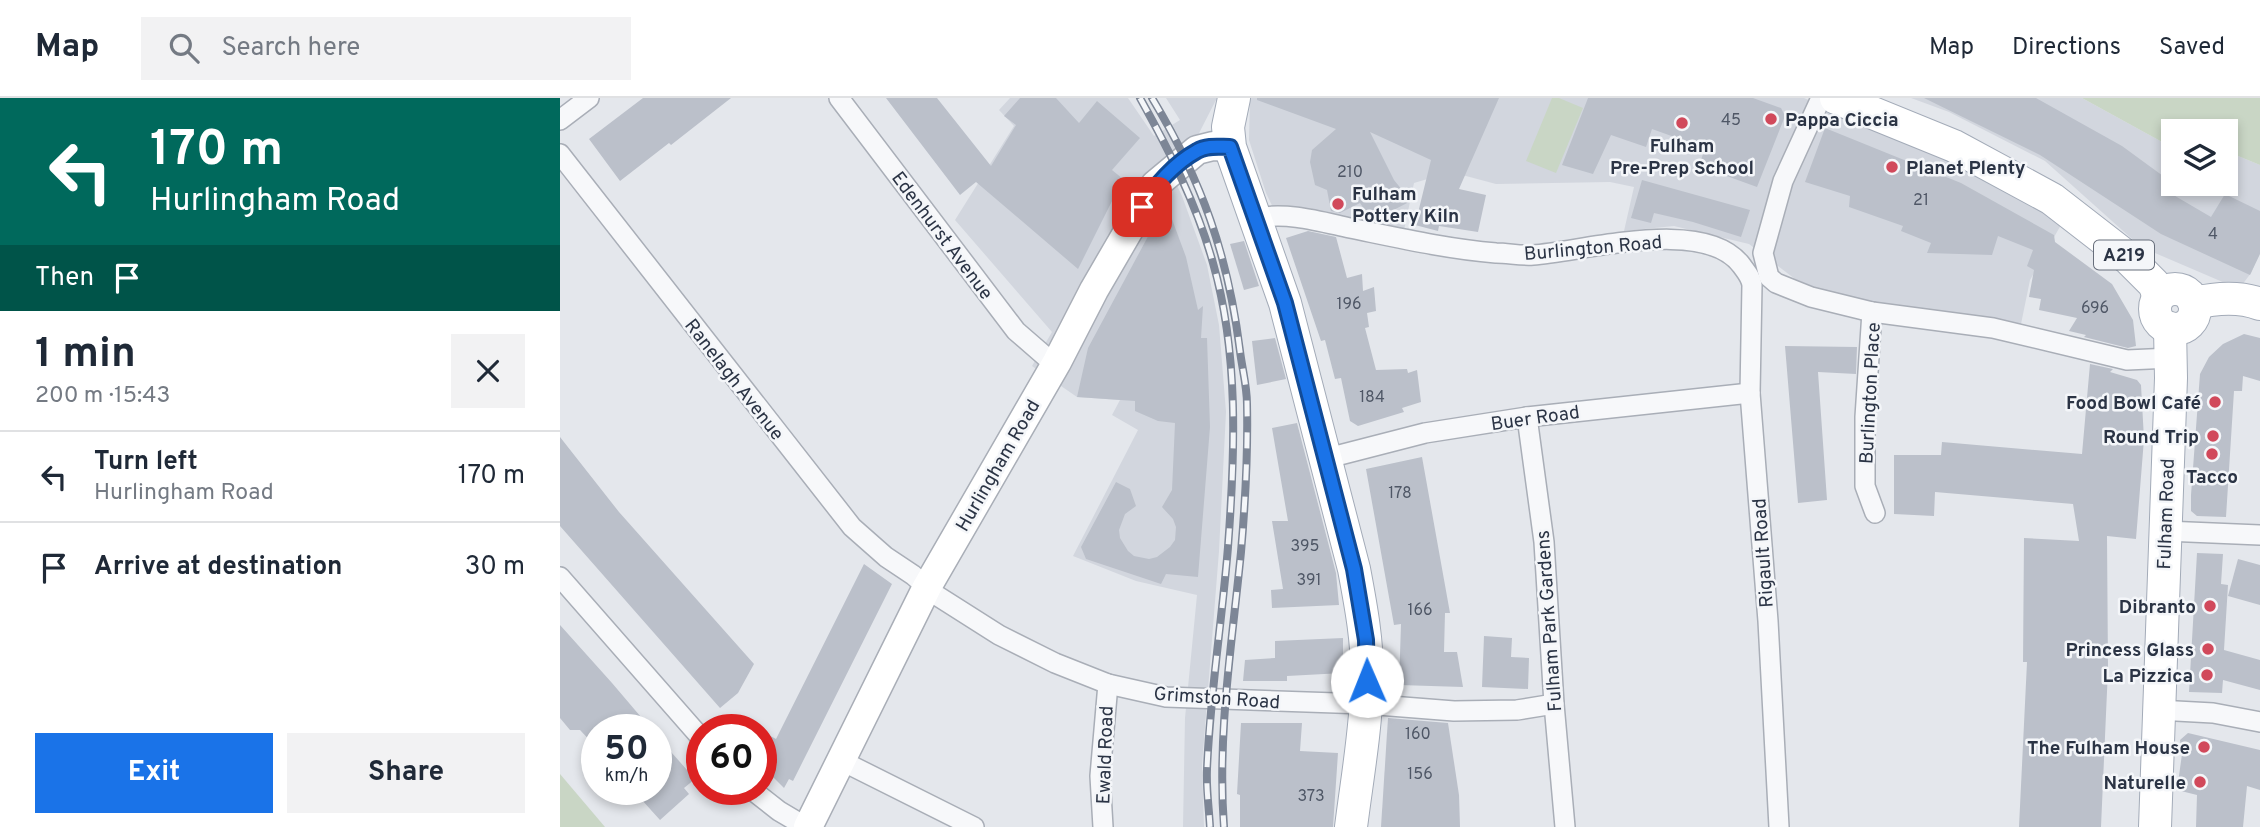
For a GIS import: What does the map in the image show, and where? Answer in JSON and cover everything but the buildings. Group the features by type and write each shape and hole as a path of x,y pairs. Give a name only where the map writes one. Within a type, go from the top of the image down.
{"main road":[{"path":"1234,98 1228,127 1230,147 1285,303 1359,595 1366,640 1365,704 1351,827"},
{"name":"A219","path":"1836,98 1954,146 2052,199 2128,258 2154,284 2159,296"},
{"name":"A219","path":"2170,343 2155,315 2156,301 2170,289 2188,294 2194,303 2240,299 2260,304"},
{"path":"2170,343 2176,329 2189,323 2193,317 2196,309 2194,303"},
{"name":"Fulham Road","path":"2155,827 2170,343"}],"street":[{"path":"560,120 589,98"},
{"name":"Edenhurst Avenue","path":"839,98 1016,331 1046,357 1057,362"},
{"name":"Rigault Road","path":"1779,827 1768,621 1750,393 1763,253 1783,181 1821,98"},
{"name":"Hurlingham Road","path":"807,827 927,587 1155,185 1197,150 1213,146 1230,147"},
{"name":"Ranelagh Avenue","path":"560,153 852,527 886,558 927,587"},
{"name":"Burlington Road","path":"1256,218 1287,215 1461,250 1531,255 1683,239 1724,250 1760,278 1785,289 1872,312 1993,328 2127,360 2170,343"},
{"name":"Burlington Place","path":"1872,312 1865,417 1865,486 1875,513"},
{"name":"Buer Road","path":"1324,459 1425,433 1527,416 1750,393"},
{"name":"Fulham Park Gardens","path":"1527,416 1544,542 1565,827"},
{"path":"2165,531 2260,535"},
{"path":"560,577 686,721"},
{"name":"Grimston Road","path":"927,587 999,635 1055,663 1108,684 1166,696 1365,704 1454,711 1517,710 1554,704"},
{"name":"Ewald Road","path":"1104,827 1100,776 1108,684"},
{"path":"2158,710 2213,713 2260,722"},
{"path":"842,761 974,827"},
{"path":"771,805 807,827"}],"shaded area":[{"path":"1010,98 1128,98 1154,136 1180,120 1166,98 1217,98 1195,141 1164,158 1182,196 1207,265 1219,325 1226,412 1219,551 1202,765 1204,827 1183,827 1185,718 1197,595 1136,581 1073,556 1138,430 1112,415 1120,400 1077,397 1032,366 1052,332 955,220 1014,126 999,110"},
{"path":"1250,98 1804,98 1955,161 2062,223 2030,280 2021,324 1839,297 1795,279 1749,244 1674,226 1624,231 1634,187 1610,182 1496,184 1451,172 1414,183 1404,230 1279,220 1266,193 1249,140"},
{"path":"1911,98 2082,98 2161,141 2161,196 2238,196 2238,156 2260,165 2260,252 2251,273 2239,289 2141,247 2045,161 1949,112"}],"green space":[{"path":"1552,98 1559,98 1583,108 1556,173 1526,161"},
{"path":"2082,98 2260,98 2260,165 2238,156 2238,119 2161,119 2161,141"},
{"path":"560,774 581,799 581,805 586,805 605,827 560,827"}],"railway":[{"path":"1140,98 1199,220 1221,297 1231,368 1232,476 1228,547 1209,741 1207,783 1210,827"},
{"path":"1152,98 1199,189 1220,251 1235,316 1246,391 1244,516 1226,690 1222,758 1224,827"}],"place":[{"name":"Pappa Ciccia","path":"1771,119"},
{"name":"Fulham Pre-Prep School","path":"1682,123"},
{"name":"Planet Plenty","path":"1892,167"},
{"name":"Fulham Pottery Kiln","path":"1338,204"},
{"name":"Food Bowl Café","path":"2215,402"},
{"name":"Round Trip","path":"2213,436"},
{"name":"Tacco","path":"2212,454"},
{"name":"Dibranto","path":"2210,606"},
{"name":"Princess Glass","path":"2208,649"},
{"name":"La Pizzica","path":"2207,675"},
{"name":"The Fulham House","path":"2204,747"},
{"name":"Naturelle","path":"2200,782"}],"route":[{"path":"1142,207 1155,185 1197,150 1213,146 1230,147 1285,303 1354,569 1366,640 1367,681"}]}
